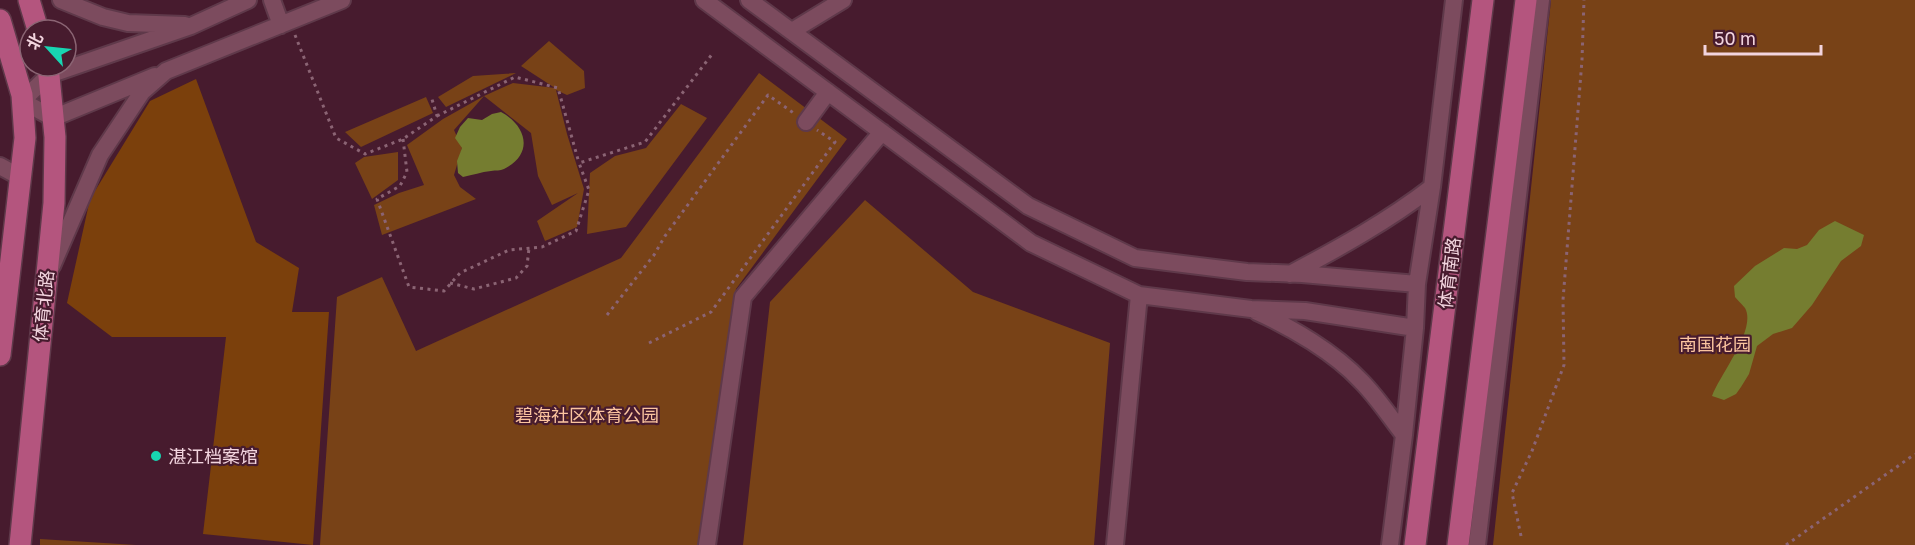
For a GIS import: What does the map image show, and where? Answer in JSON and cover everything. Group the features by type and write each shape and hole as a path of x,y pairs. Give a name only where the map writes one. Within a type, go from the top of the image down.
{"main road":[{"path":"29,0 34,18"},
{"name":"体育南路","path":"1415,545 1483,0"},
{"path":"1458,545 1526,0"},
{"name":"体育北路","path":"0,20 22,101 25,138 0,356"},
{"name":"体育北路","path":"20,545 54,203 55,136 49,78"}],"street":[{"path":"62,0 103,17 128,23 191,26"},
{"path":"78,62 191,26 248,0"},
{"path":"272,0 288,29"},
{"path":"42,78 22,101 53,118 166,71 288,29 342,0"},
{"path":"704,0 1031,243 1139,295 1251,309 1305,311 1415,328"},
{"path":"749,0 1028,206 1136,258 1247,272 1417,284"},
{"path":"792,31 843,0"},
{"path":"1390,545 1404,435 1417,284 1432,187 1454,0"},
{"path":"1477,545 1541,0"},
{"path":"45,280 100,155 142,92 166,71"},
{"path":"806,122 828,92"},
{"path":"707,545 743,297 882,132"},
{"path":"0,166 20,177"},
{"path":"1290,274 1355,239 1432,187"},
{"path":"1115,545 1139,295"},
{"path":"1251,309 1285,325 1329,354 1360,380 1404,435"}],"path":[{"path":"1521,536 1512,493 1532,451 1564,366 1563,300 1582,60 1584,0"},
{"path":"288,29 336,138 365,154 403,139 437,116 515,77 558,88 589,190 576,231 542,247 508,250 460,273 444,291 409,287 377,199 400,186 407,172 403,139"},
{"path":"579,163 645,142 713,53"},
{"path":"607,315 654,255 665,236 768,95 835,142 711,312 649,343"},
{"path":"431,96 437,116"},
{"path":"450,283 474,289 516,278 527,266 529,248"},
{"path":"1786,545 1915,454"}],"green space":[{"name":"南国花园","path":"1551,0 1915,0 1915,545 1493,545"},
{"path":"549,41 584,71 585,88 567,95 556,90 584,189 577,227 545,241 537,221 578,193 552,205 538,176 531,133 484,96 513,83 555,88 521,66"},
{"path":"516,73 446,107 438,97 473,76"},
{"name":"碧海社区体育公园","path":"759,73 847,139 736,289 698,545 320,545 337,297 382,277 416,351 621,258"},
{"path":"484,96 454,130 462,148 454,175 460,187 476,199 382,235 374,205 399,193 424,185 407,145 443,119"},
{"path":"426,97 433,113 361,147 345,132"},
{"path":"681,104 707,118 626,227 587,234 590,173 615,156 646,148"},
{"path":"398,152 398,180 372,199 355,163 364,157"},
{"path":"865,200 973,292 1110,343 1094,545 743,545 770,302"},
{"path":"40,539 136,545 40,545"}],"shaded area":[{"path":"196,79 256,242 299,268 292,312 329,312 313,545 203,534 226,337 112,337 67,303 90,199 150,101"},
{"path":"501,112 517,125 521,132 524,140 520,156 514,163 502,170 463,177 458,173 457,161 462,148 455,138 460,127 468,118 482,120"},
{"path":"1835,221 1864,235 1861,246 1841,261 1812,305 1792,328 1773,334 1757,346 1749,374 1736,394 1724,400 1712,396 1746,328 1745,308 1735,297 1734,286 1755,266 1784,248 1797,249 1807,245 1819,230"}],"place":[{"name":"湛江档案馆","path":"156,456"}]}
